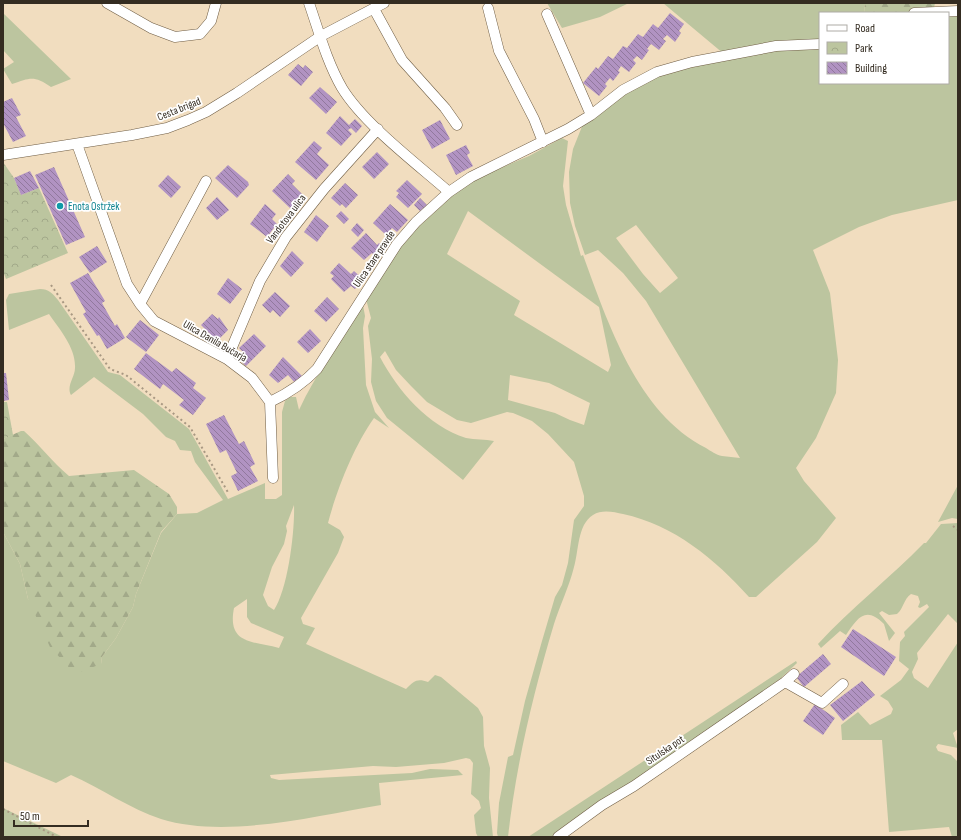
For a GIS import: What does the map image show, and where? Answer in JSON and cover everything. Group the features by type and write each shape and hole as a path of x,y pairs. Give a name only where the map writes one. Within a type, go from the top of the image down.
{"street":[{"path":"107,3 150,28 175,37 200,34 211,21 216,3"},
{"path":"309,3 330,66 355,107 378,130 449,192"},
{"name":"Cesta brigad","path":"3,155 167,128 188,120 206,112 237,93 321,36 384,3"},
{"path":"488,8 499,52 534,119 543,142"},
{"path":"374,9 402,60 438,99 457,125"},
{"path":"936,12 958,11"},
{"path":"548,14 591,115"},
{"name":"Ulica stare pravde","path":"270,402 292,391 306,381 317,369 397,244 416,222 449,192 471,177 543,142 591,115 623,90 657,72 677,66 776,46 819,44"},
{"name":"Vandotova ulica","path":"227,359 260,281 286,237 324,190 378,130"},
{"name":"Ulica Danila Bučarja","path":"77,144 128,284 140,304 154,321 227,359 252,378 270,402"},
{"path":"140,304 206,181"},
{"path":"270,402 274,478"},
{"name":"Situlska pot","path":"558,837 602,805 634,786 785,682 794,674"},
{"path":"785,682 822,703 843,684"}],"path":[{"path":"51,284 74,320 110,368 126,375 190,427 230,494"},
{"path":"953,526 958,530"},
{"path":"3,809 57,837"}],"green space":[{"path":"547,3 629,3 600,17 562,28"},
{"path":"663,3 865,3 864,12 819,12 819,42 724,54"},
{"path":"865,3 935,3 934,8 909,12 864,12"},
{"path":"3,13 71,79 51,87 36,79 23,80 12,84 3,69 14,62 3,50"},
{"path":"958,13 958,200 892,215 859,227 813,250 830,293 838,360 836,393 816,438 796,468 804,481 836,518 817,542 756,597 749,597 708,557 692,545 659,526 642,519 612,512 600,512 588,519 581,532 576,561 554,624 532,703 511,810 508,837 498,837 499,803 508,757 513,755 525,701 542,641 555,597 562,585 568,563 574,520 584,506 584,496 574,462 548,434 532,421 507,412 471,423 457,420 427,402 396,370 385,351 380,357 387,370 405,394 427,416 439,425 466,438 494,441 463,480 387,418 376,401 371,382 372,359 368,326 371,318 366,299 401,243 464,186 486,174 529,156 562,138 568,141 563,186 566,205 581,256 583,255 603,309 628,364 643,389 661,413 682,432 718,455 740,458 646,301 623,273 598,250 585,255 575,226 570,203 569,172 573,149 583,124 621,96 656,76 775,48 819,47 819,84 949,84 949,14","holes":["468,211 599,307 611,365 608,372 514,315 520,301 447,254","636,225 678,278 660,293 643,274 616,238","510,375 549,383 590,403 584,425 555,413 508,400"]},
{"path":"3,162 14,178 21,195 39,188 68,253 6,279 3,271"},
{"path":"40,289 52,293 108,372 120,375 189,429 228,499 265,483 265,499 276,499 282,495 282,412 285,401 290,397 296,397 299,410 321,370 363,305 365,316 363,328 366,385 375,412 389,428 374,418 360,441 341,482 328,523 340,530 344,537 338,553 301,618 303,624 315,628 306,644 406,689 418,680 428,682 435,675 441,677 478,708 483,717 484,746 490,768 489,798 493,837 478,837 476,833 474,815 481,808 479,801 471,794 473,763 470,759 466,758 444,763 396,767 373,766 270,775 271,778 279,780 412,773 430,769 458,770 463,775 379,783 381,805 271,824 214,827 186,825 161,819 138,810 71,775 56,783 3,761 3,532 20,564 28,599 101,664 102,657 116,638 133,607 136,594 161,533 177,514 197,513 223,500 195,462 191,451 180,450 175,441 166,437 143,414 94,377 71,395 70,385 75,371 75,361 70,346 49,314 9,330 6,300 9,294","holes":["294,505 290,559 279,601 274,610 268,606 263,595 272,567 284,544 287,531 286,526","247,599 247,617 251,623 284,637 279,648 251,642 238,635 234,628 234,608"]},
{"path":"3,402 7,402 13,435 3,439"},
{"path":"24,431 30,436 69,476 134,470 169,494 177,507 177,514 161,532 136,594 133,607 116,638 102,657 101,664 75,674 50,647 28,599 20,564 3,532 3,439"},
{"path":"958,485 958,519 952,518 938,522"},
{"path":"958,523 958,624 948,614 917,653 918,659 912,672 914,678 928,688 958,642 958,729 953,733 958,748 938,744 936,747 938,751 951,755 958,762 958,837 952,837 949,827 889,832 882,740 842,740 841,725 858,712 870,725 891,714 893,709 888,701 880,696 901,680 909,669 899,661 900,642 905,636 904,632 929,607 927,604 920,608 918,607 920,602 918,596 911,594 906,599 897,614 889,615 882,611 879,613 895,633 889,641 884,624 872,615 867,615 858,619 846,635 840,631 821,648 818,644 924,543 926,543 941,524"},
{"path":"796,661 797,663 781,678 718,725 553,837 528,837"},
{"path":"3,808 63,837 3,837"}],"building":[{"path":"670,13 684,24 679,31 681,33 675,42 667,35 663,39 666,41 659,50 651,44 642,60 637,56 633,60 636,63 629,72 621,66 618,71 620,72 613,81 610,78 605,84 607,86 599,96 583,83 596,67 598,69 608,56 613,59 623,46 627,48 638,34 643,37 653,24 658,28"},
{"path":"298,64 303,68 305,65 313,72 301,86 288,75"},
{"path":"320,87 337,102 326,114 309,98"},
{"path":"12,98 21,115 16,117 26,136 13,142 3,123 3,102"},
{"path":"340,116 349,125 355,119 362,126 356,133 351,128 348,130 352,134 341,146 326,133"},
{"path":"440,120 450,139 432,149 422,130"},
{"path":"314,141 322,148 317,154 329,165 316,180 295,162"},
{"path":"466,145 470,153 467,155 473,166 456,175 446,155"},
{"path":"377,152 389,164 374,179 362,167"},
{"path":"228,165 248,182 249,185 237,198 215,178"},
{"name":"Enota Ostržek","path":"54,167 85,237 66,245 35,175"},
{"name":"Enota Ostržek","path":"30,171 39,188 21,195 14,178"},
{"path":"288,174 295,181 292,184 304,196 291,209 272,191"},
{"path":"168,175 181,187 171,198 158,186"},
{"path":"407,180 422,194 408,208 396,197 399,193 396,191"},
{"path":"345,183 358,195 346,208 342,204 340,206 331,198"},
{"path":"217,197 229,210 217,220 206,208"},
{"path":"420,198 427,205 420,211 414,205"},
{"path":"265,204 276,214 272,219 277,224 267,237 250,224"},
{"path":"390,204 408,220 397,232 392,228 386,235 373,223"},
{"path":"341,211 349,219 344,224 336,216"},
{"path":"316,215 329,226 317,242 304,232"},
{"path":"357,223 364,230 358,237 351,230"},
{"path":"366,233 377,245 379,243 385,249 376,258 372,253 364,260 351,248"},
{"path":"97,246 107,262 90,273 79,257"},
{"path":"292,251 304,263 291,277 280,266"},
{"path":"339,263 351,274 354,271 364,280 355,289 351,286 344,292 331,279 334,276 330,273"},
{"path":"88,273 105,301 102,303 115,326 117,324 125,338 107,349 99,335 97,336 83,314 86,312 70,283"},
{"path":"228,278 242,289 230,304 217,294"},
{"path":"275,292 290,306 280,317 273,310 270,313 262,305"},
{"path":"327,297 339,309 326,322 314,311"},
{"path":"212,314 218,319 219,317 228,330 217,341 201,325"},
{"path":"140,320 159,335 146,352 126,337"},
{"path":"310,329 321,341 308,353 297,342"},
{"path":"254,334 266,346 246,366 240,360 245,354 239,348"},
{"path":"146,353 172,372 176,368 196,383 193,388 206,398 193,415 179,405 184,400 163,384 160,389 134,369"},
{"path":"283,357 302,376 295,383 288,375 278,383 269,375"},
{"path":"3,373 6,373 9,400 3,401"},
{"path":"224,415 239,444 244,441 255,464 250,467 258,481 238,491 231,476 237,473 226,450 220,453 206,424"},
{"path":"853,629 896,657 884,676 841,647"},
{"path":"823,654 831,664 804,687 796,677"},
{"path":"862,681 875,695 843,721 830,705"},
{"path":"815,704 835,718 823,735 803,721"}],"place":[{"name":"Enota Ostržek","path":"60,206"}]}
